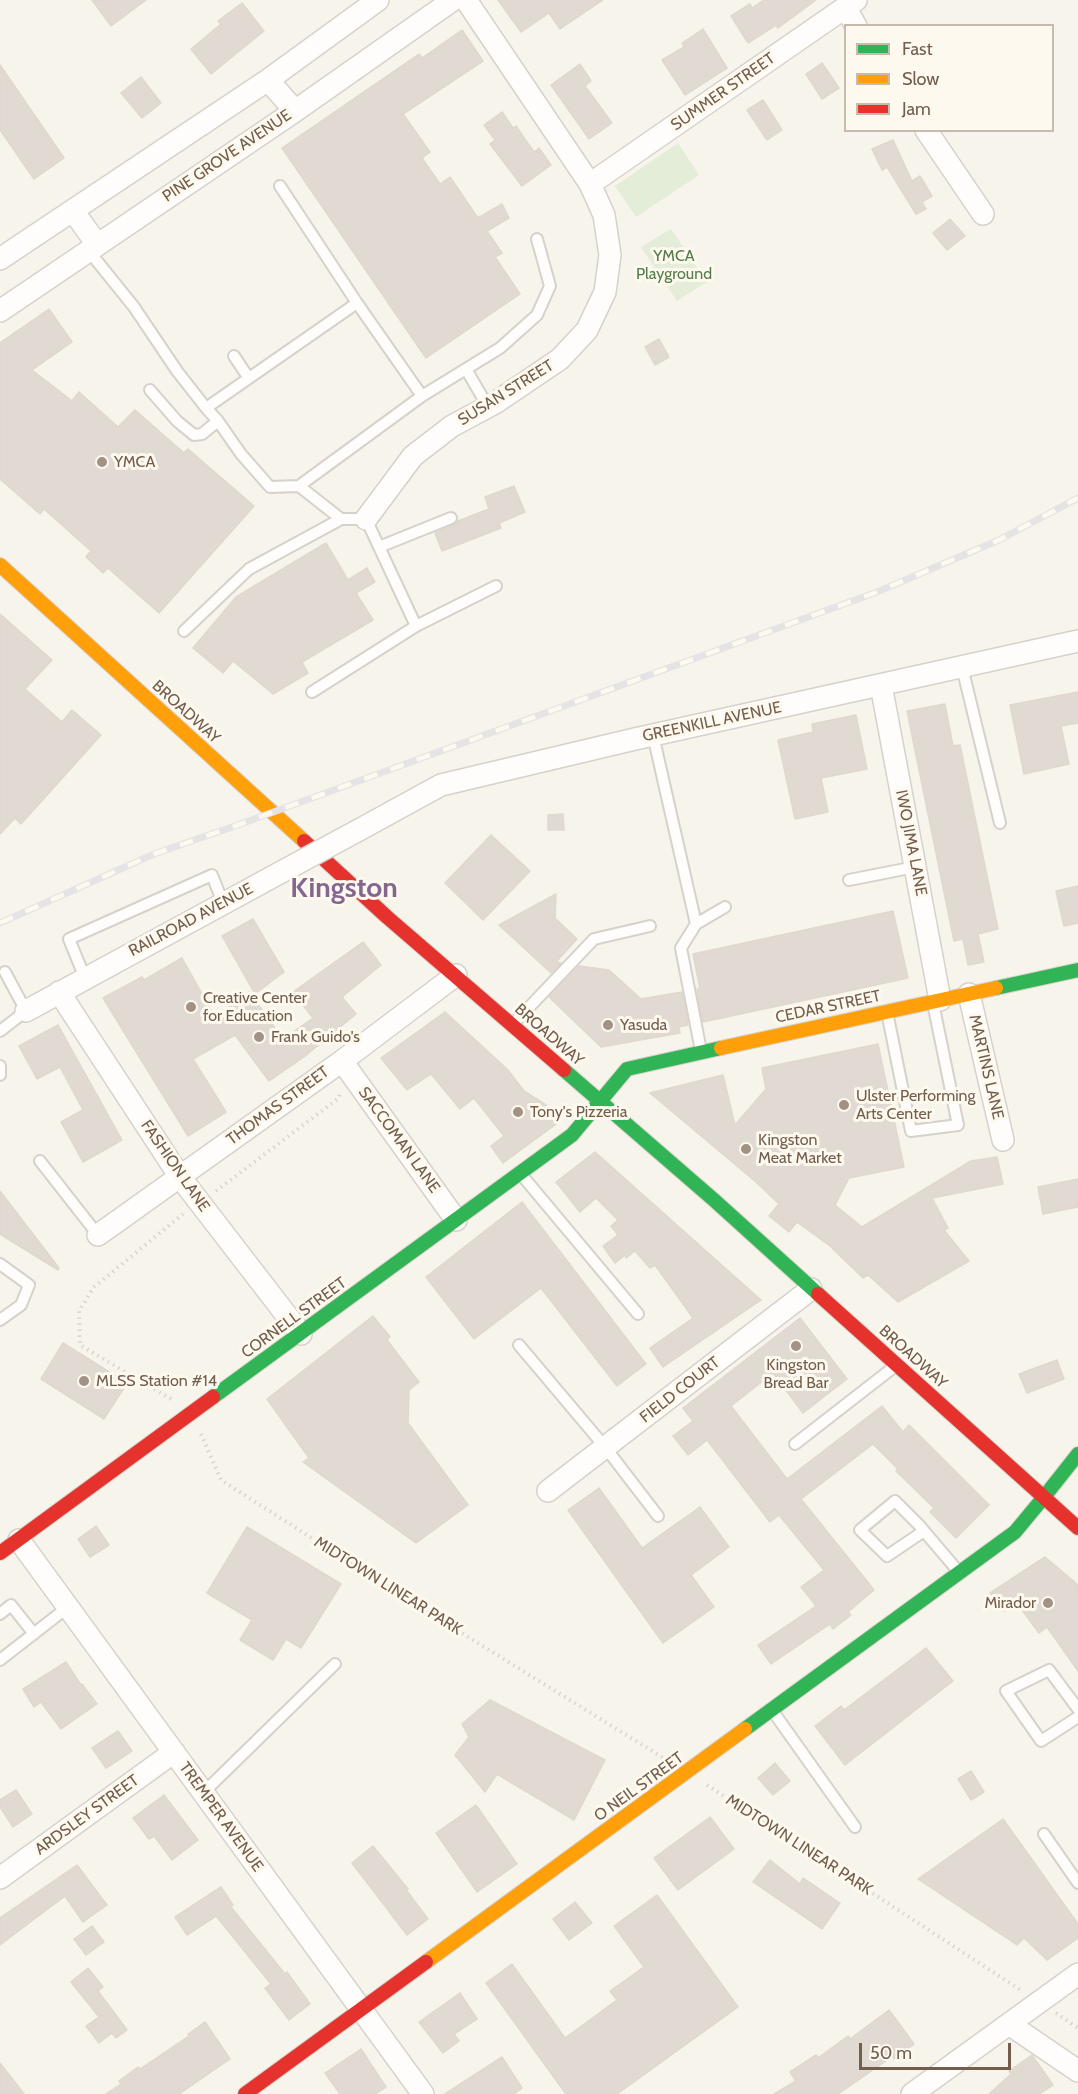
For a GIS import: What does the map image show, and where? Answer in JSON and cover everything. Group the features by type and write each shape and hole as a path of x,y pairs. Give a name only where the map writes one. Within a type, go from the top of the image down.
{"main road":[{"name":"BROADWAY","path":"0,565 379,909 601,1101 1078,1528"},
{"name":"CEDAR STREET","path":"601,1101 627,1068 1078,970"},
{"name":"CORNELL STREET","path":"0,1553 572,1135 601,1101"},
{"name":"O NEIL STREET","path":"245,2094 1015,1532 1078,1454"}],"street":[{"path":"0,260 268,80 378,0"},
{"name":"PINE GROVE AVENUE","path":"1,306 294,111 453,0"},
{"name":"SUSAN STREET","path":"366,519 413,456 452,426 488,407 560,359 587,330 605,292 610,255 604,215 590,184 466,0"},
{"path":"850,4 855,24"},
{"name":"SUMMER STREET","path":"590,184 850,4"},
{"path":"268,80 294,111"},
{"path":"927,132 983,214"},
{"path":"73,211 92,247"},
{"name":"GREENKILL AVENUE","path":"357,831 441,784 1078,641"},
{"name":"IWO JIMA LANE","path":"881,685 915,867 936,1001"},
{"name":"RAILROAD AVENUE","path":"26,1011 357,831"},
{"name":"THOMAS STREET","path":"98,1235 342,1061 456,975"},
{"name":"FASHION LANE","path":"59,992 180,1177 301,1334"},
{"name":"MARTINS LANE","path":"969,994 1003,1140"},
{"name":"SACCOMAN LANE","path":"342,1061 456,1220"},
{"name":"FIELD COURT","path":"548,1491 812,1289"},
{"name":"TREMPER AVENUE","path":"19,1540 423,2094"},
{"name":"ARDSLEY STREET","path":"0,1878 174,1752"},
{"path":"912,2094 1078,1974"},
{"path":"1009,2024 1078,2071"}],"lane":[{"path":"280,186 422,396"},
{"path":"92,247 177,371 218,421 240,454 270,487 299,486 422,396 500,348 537,315 550,286 537,239"},
{"path":"206,408 357,303"},
{"path":"234,356 248,377"},
{"path":"466,369 488,407"},
{"path":"150,390 177,421 194,435 202,434 218,421"},
{"path":"299,486 341,519"},
{"path":"379,547 451,518"},
{"path":"184,631 249,569 341,519 366,519 416,626"},
{"path":"312,692 416,626 496,586"},
{"path":"962,667 1000,823"},
{"path":"653,735 696,924"},
{"path":"849,880 915,867"},
{"path":"85,978 69,939 212,874 223,903"},
{"path":"701,1051 681,948 696,924 725,907"},
{"path":"512,1024 594,939 650,926"},
{"path":"0,1031 26,1011 5,972"},
{"path":"887,1012 910,1131 958,1125 936,1001"},
{"path":"0,1066 0,1075"},
{"path":"40,1161 98,1235"},
{"path":"520,1173 638,1314"},
{"path":"0,1264 29,1285 21,1305 0,1320"},
{"path":"519,1345 658,1516"},
{"path":"795,1444 896,1365"},
{"path":"924,1531 887,1556 860,1530 895,1501 924,1531 958,1572"},
{"path":"0,1614 11,1605 34,1634"},
{"path":"0,1660 68,1607"},
{"path":"203,1792 335,1664"},
{"path":"1078,1709 1049,1670 1006,1691 1041,1740 1078,1717"},
{"path":"772,1709 855,1827"},
{"path":"1044,1834 1078,1883"}],"path":[{"name":"MIDTOWN LINEAR PARK","path":"339,1098 200,1202 94,1287 79,1311 80,1345 172,1399 188,1415 201,1434 221,1480 410,1601 687,1773 1039,2002"}],"green space":[{"path":"678,143 699,175 636,217 615,186"},
{"name":"YMCA Playground","path":"671,229 707,282 677,301 641,247"}],"building":[{"path":"92,0 146,0 111,26"},
{"path":"498,0 603,0 560,29 549,13 521,32"},
{"path":"764,0 816,0 778,28 776,25 748,43 731,16 750,4 752,8"},
{"path":"242,3 264,31 211,74 191,49 221,24 218,21"},
{"path":"703,29 727,68 685,95 662,60 684,47 682,43"},
{"path":"462,30 483,61 403,114 430,152 422,158 440,184 450,177 478,218 502,204 509,218 487,231 502,253 495,257 520,294 426,358 282,148 419,54 422,58"},
{"path":"822,63 839,88 822,99 806,74"},
{"path":"580,64 591,81 585,86 612,123 589,139 551,85"},
{"path":"0,65 64,158 34,179 0,130"},
{"path":"141,77 161,103 142,118 121,93"},
{"path":"763,100 782,130 767,140 747,110"},
{"path":"502,112 513,128 516,126 534,152 539,148 551,165 522,186 490,144 495,140 484,125"},
{"path":"893,140 912,181 920,176 932,196 922,202 926,209 916,214 887,167 882,170 872,149"},
{"path":"950,219 965,236 947,250 933,233"},
{"name":"YMCA","path":"49,309 72,342 32,370 72,401 79,392 118,427 135,410 184,453 188,449 254,506 159,613 108,568 103,573 86,557 91,551 44,509 40,514 0,479 0,343"},
{"path":"659,339 669,357 655,365 645,347"},
{"path":"514,486 525,512 499,523 501,528 442,551 435,533 489,509 485,497"},
{"path":"326,543 348,580 367,568 375,582 356,593 373,620 302,662 308,673 273,694 233,661 223,673 193,648 236,597"},
{"path":"0,614 52,660 25,689 62,722 72,710 101,735 21,824 15,818 0,834"},
{"path":"1078,692 1078,723 1061,726 1069,764 1024,774 1010,705"},
{"path":"945,704 953,746 960,745 998,929 978,934 984,962 968,965 963,939 954,941 907,711"},
{"path":"856,715 867,769 821,778 828,812 795,819 778,740 813,732 812,724"},
{"path":"563,814 564,830 548,830 548,815"},
{"path":"491,835 530,871 483,920 445,883"},
{"path":"1078,886 1078,923 1064,926 1056,891"},
{"path":"556,894 555,918 577,939 556,962 561,963 551,973 499,925"},
{"path":"893,911 908,978 703,1022 697,989 700,989 693,954"},
{"path":"253,919 284,972 255,994 222,936"},
{"path":"363,942 381,965 342,997 356,1014 304,1057 269,1081 235,1035 193,1059 226,1112 188,1136 103,998 142,977 144,980 182,958 215,1017 249,992 283,1039 313,1018 293,992"},
{"path":"579,966 609,970 641,999 682,992 688,1025 679,1027 680,1033 601,1047 549,997"},
{"path":"445,1012 508,1070 524,1091 546,1105 559,1122 503,1163 491,1146 504,1136 474,1098 460,1109 431,1074 407,1090 381,1058"},
{"path":"58,1025 122,1140 83,1162 61,1122 83,1110 60,1067 37,1079 19,1046"},
{"path":"878,1044 904,1167 849,1178 835,1205 862,1227 971,1161 997,1157 1003,1184 932,1198 948,1228 944,1230 969,1261 898,1302 868,1275 863,1278 830,1246 797,1222 789,1232 769,1216 779,1204 650,1093 723,1075 735,1125 766,1089 762,1068"},
{"path":"595,1152 761,1300 663,1367 650,1348 693,1318 655,1265 650,1268 635,1251 615,1263 603,1246 618,1235 611,1226 618,1220 596,1198 580,1212 556,1182"},
{"path":"1078,1179 1078,1207 1043,1214 1038,1187"},
{"path":"0,1191 59,1268 58,1270 0,1234"},
{"path":"522,1202 646,1364 617,1386 541,1288 474,1339 426,1277"},
{"path":"373,1316 390,1337 387,1340 419,1382 409,1390 408,1423 468,1505 416,1543 303,1462 309,1458 267,1399"},
{"path":"800,1318 847,1379 803,1413 773,1373 731,1406 787,1479 882,1406 903,1432 909,1425 989,1505 956,1538 930,1512 934,1508 896,1471 898,1469 873,1444 801,1499 874,1590 848,1612 851,1615 833,1629 830,1624 771,1664 758,1645 816,1606 801,1587 824,1570 779,1515 770,1522 707,1440 688,1455 673,1436 693,1421 683,1408"},
{"name":"MLSS Station #14","path":"63,1343 127,1383 104,1419 41,1379"},
{"path":"1057,1360 1064,1379 1027,1393 1019,1374"},
{"path":"599,1488 642,1548 700,1507 729,1547 691,1575 714,1607 663,1643 568,1510"},
{"path":"96,1526 109,1545 90,1557 78,1539"},
{"path":"247,1527 341,1584 301,1648 286,1639 273,1660 240,1640 252,1620 207,1593"},
{"path":"1045,1557 1078,1585 1078,1671 1047,1627 1039,1633 1017,1603 1004,1611 990,1593"},
{"path":"926,1648 953,1681 845,1765 815,1726 841,1706 844,1710"},
{"path":"66,1662 97,1704 61,1729 41,1702 34,1707 23,1689"},
{"path":"490,1700 605,1760 574,1820 497,1774 485,1792 455,1755 469,1737 462,1724"},
{"path":"118,1731 132,1751 106,1768 92,1748"},
{"path":"775,1763 790,1781 773,1795 758,1778"},
{"path":"971,1771 984,1792 971,1800 958,1779"},
{"path":"16,1790 32,1814 13,1827 0,1807 0,1800"},
{"path":"164,1795 198,1840 172,1860 154,1836 149,1839 133,1818"},
{"path":"476,1805 517,1864 477,1892 436,1833"},
{"path":"710,1817 734,1849 678,1890 654,1858"},
{"path":"1003,1819 1078,1924 1078,1938 1047,1960 1024,1938 1017,1945 918,1879"},
{"path":"373,1846 408,1889 407,1891 428,1919 407,1935 352,1863"},
{"path":"770,1860 800,1884 803,1878 840,1903 822,1929 753,1882"},
{"path":"77,1865 107,1905 83,1922 65,1896 0,1945 0,1918"},
{"path":"221,1887 233,1905 231,1907 285,1974 287,1972 310,2004 289,2020 265,1988 271,1984 216,1916 187,1935 175,1917"},
{"path":"657,1895 738,2007 617,2094 566,2094 486,1983 512,1964 565,2038 617,2000 610,1991 644,1967 614,1926"},
{"path":"575,1902 592,1923 569,1940 553,1919"},
{"path":"92,1926 104,1942 86,1955 74,1939"},
{"path":"88,1968 103,1987 98,1991 127,2030 116,2038 112,2033 99,2043 86,2026 99,2017 71,1982"},
{"path":"460,1993 477,2019 454,2034 459,2041 443,2053 419,2022"},
{"path":"889,2010 914,2044 894,2059 893,2056 838,2094 774,2094 796,2081 790,2072 816,2055 818,2058 848,2036 850,2039"},
{"path":"205,2022 230,2059 179,2094 106,2094 121,2084 119,2081 138,2067 140,2069 189,2036 188,2034"},
{"path":"361,2049 386,2087 375,2094 340,2094 325,2073"},
{"path":"1032,2055 1053,2085 1039,2094 989,2094 1011,2074 1009,2071"},
{"path":"502,2057 522,2088 514,2094 445,2094"},
{"path":"0,2063 24,2094 0,2094"}],"railway":[{"path":"0,923 154,854 877,592 999,540 1078,498"}],"traffic: fast":[{"path":"996,988 1078,970"},
{"path":"213,1397 572,1135 627,1069 721,1048"},
{"path":"564,1070 818,1294"},
{"path":"1044,1497 1078,1454"},
{"path":"745,1729 1015,1532 1044,1497"}],"traffic: slow":[{"path":"0,565 304,841"},
{"path":"721,1048 996,988"},
{"path":"426,1962 745,1729"}],"traffic: jam":[{"path":"304,841 387,917 564,1070"},
{"path":"818,1294 1078,1528"},
{"path":"0,1553 213,1397"},
{"path":"245,2094 426,1962"}],"place":[{"name":"YMCA","path":"102,462"},
{"name":"Creative Center for Education","path":"191,1007"},
{"name":"Yasuda","path":"608,1025"},
{"name":"Frank Guido's","path":"259,1037"},
{"name":"Ulster Performing Arts Center","path":"844,1105"},
{"name":"Tony's Pizzeria","path":"518,1112"},
{"name":"Kingston Meat Market","path":"746,1149"},
{"name":"Kingston Bread Bar","path":"796,1346"},
{"name":"MLSS Station #14","path":"84,1381"},
{"name":"Mirador","path":"1048,1603"}],"district":[{"name":"Kingston","path":"344,889"}]}
